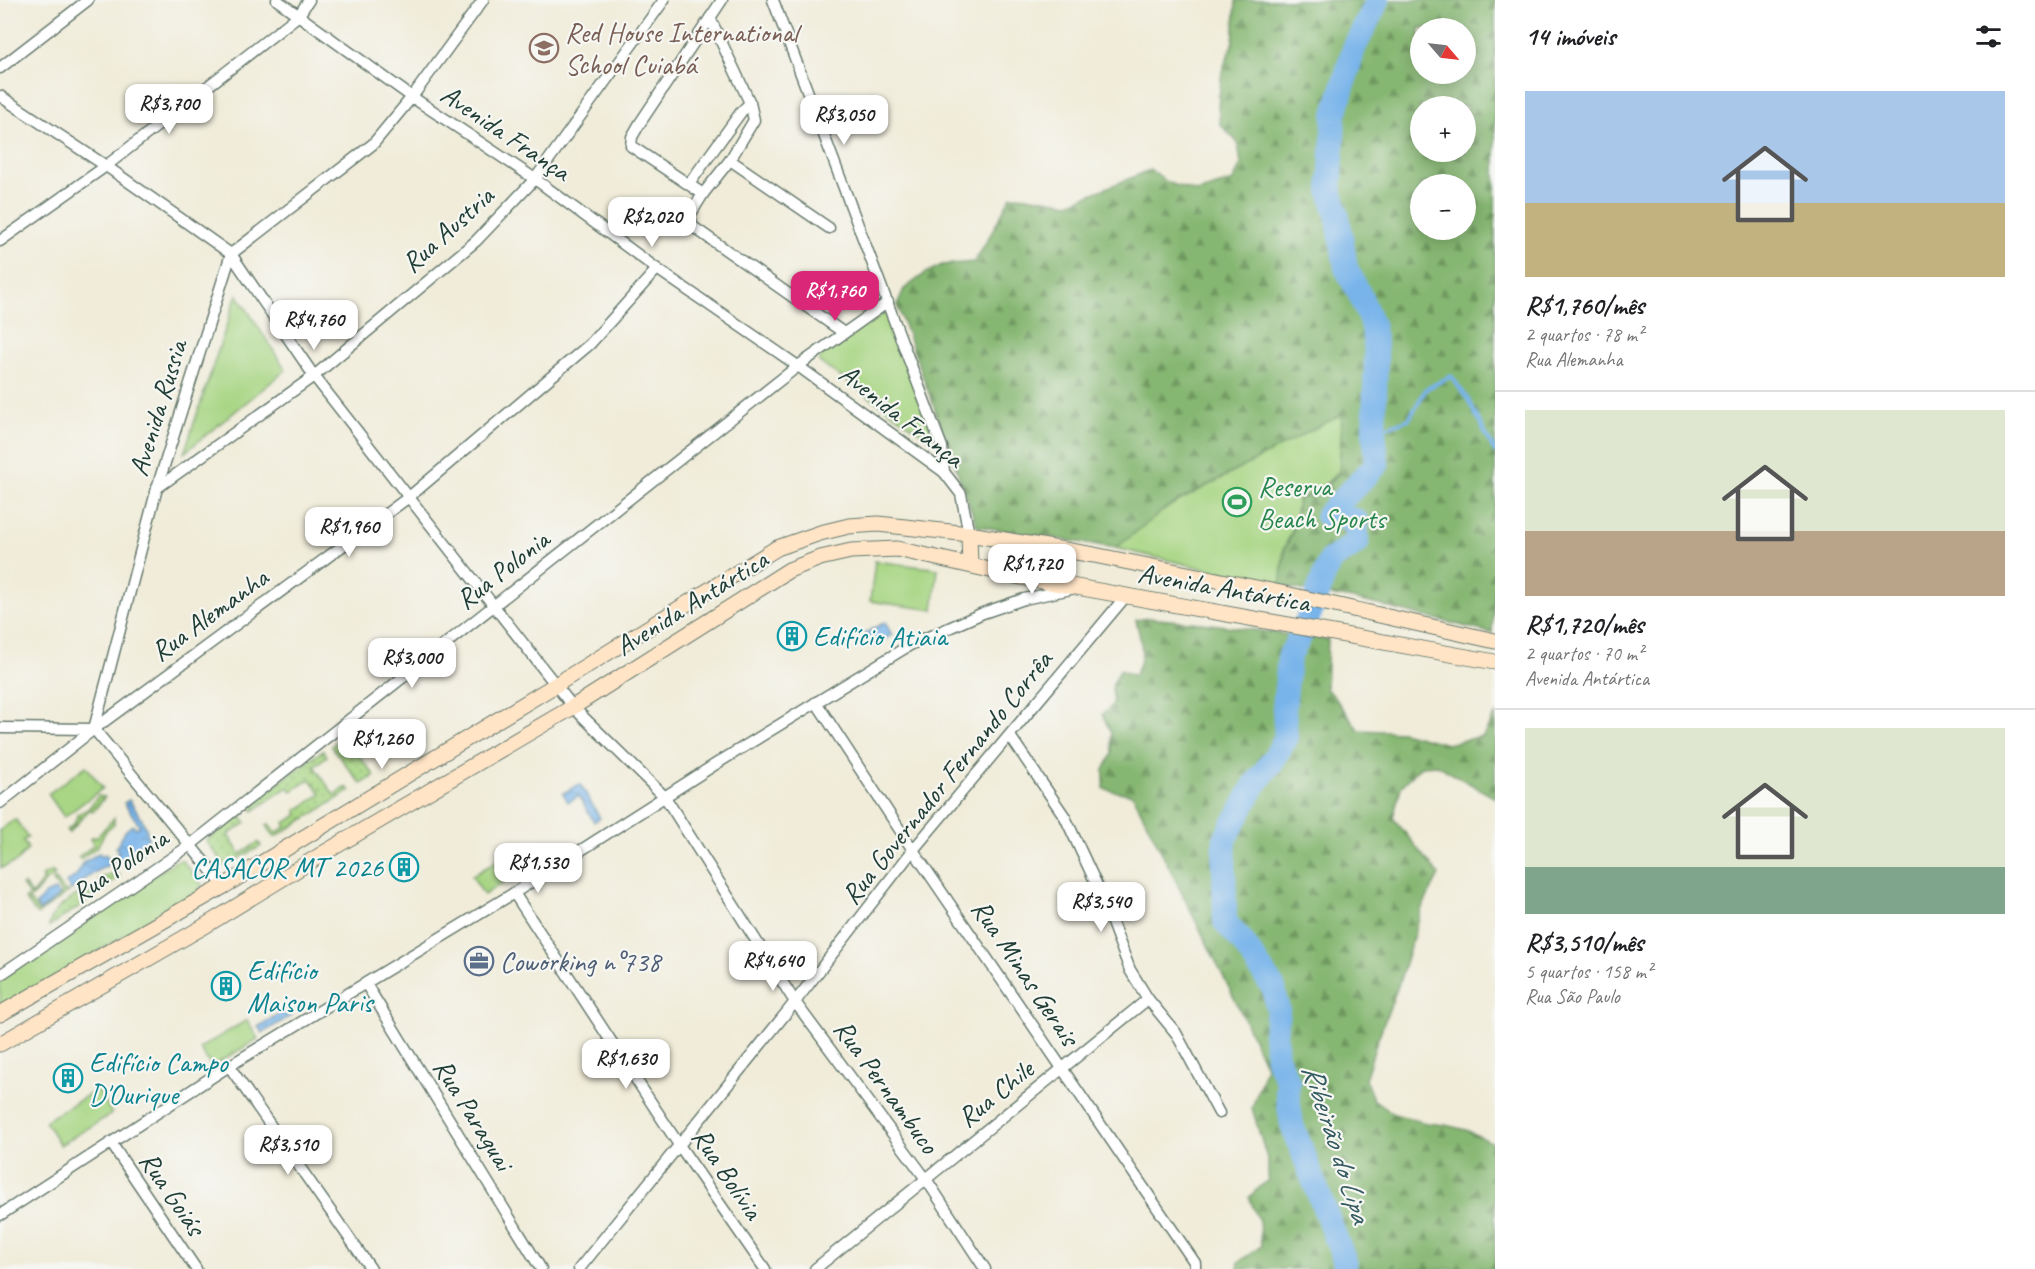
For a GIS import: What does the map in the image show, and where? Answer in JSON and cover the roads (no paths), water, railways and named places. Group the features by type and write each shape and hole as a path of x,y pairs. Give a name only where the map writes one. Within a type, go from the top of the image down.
{"main road":[{"name":"Avenida Antártica","path":"0,1014 224,886 777,548 820,533 859,526 887,525 969,534 1094,555 1281,592 1495,641"},
{"path":"969,534 970,565"},
{"name":"Avenida Antártica","path":"0,1044 203,927 573,707 789,570 820,558 851,551 897,549 1021,577 1495,662"},
{"path":"312,831 324,853"}],"street":[{"path":"0,68 88,0"},
{"name":"Avenida França","path":"277,0 412,97 535,179 657,269 798,366 944,472 961,494 969,534"},
{"path":"0,241 106,166 299,15 309,0"},
{"path":"0,96 106,166 231,254 373,144 412,97 483,0"},
{"name":"Rua Austria","path":"156,488 314,376 476,241 535,179 664,0"},
{"path":"703,194 631,146 632,137 722,0"},
{"path":"773,0 942,447 944,472"},
{"path":"710,18 750,103 754,120 690,215 692,226 844,333"},
{"path":"689,184 741,111 750,103"},
{"path":"729,160 829,228"},
{"name":"Rua Pernambuco","path":"231,254 314,376 573,707 665,797 795,1002 926,1179 985,1269"},
{"name":"Avenida Russia","path":"94,729 156,488 231,254"},
{"name":"Rua Alemanha","path":"0,803 94,729 408,496 590,344 657,269"},
{"path":"798,366 888,302"},
{"name":"Rua Polonia","path":"0,975 189,846 798,366"},
{"path":"0,1215 229,1066 514,893 910,645 947,628 1024,599 1084,587"},
{"name":"Rua Governador Fernando Corrêa","path":"579,1269 795,1002 914,850 1126,596"},
{"name":"Rua Minas Gerais","path":"816,702 1195,1263 1196,1269"},
{"path":"0,728 94,729 224,886"},
{"path":"1010,736 1065,817 1101,894 1130,970 1148,999 1176,1034 1219,1113"},
{"name":"Rua Bolívia","path":"514,893 679,1145 765,1269"},
{"name":"Rua Paraguai","path":"366,984 541,1269"},
{"name":"Rua Chile","path":"815,1269 1148,999"},
{"path":"229,1066 371,1269"},
{"name":"Rua Goiás","path":"111,1143 196,1269"}],"water":[{"path":"885,622 892,635 871,647 864,634"},
{"path":"580,784 600,818 594,822 579,796 568,802 563,793"},
{"path":"129,800 147,830 147,846 142,854 127,862 106,866 71,890 66,883 76,876 84,862 99,853 102,856 105,854 109,859 119,852 116,847 126,830 133,825 136,828 140,826 124,803"},
{"path":"55,890 59,896 40,911 36,905 45,894"},
{"path":"288,1008 292,1015 263,1033 258,1027"}],"waterway":[{"name":"Ribeirão do Lipa","path":"1345,1269 1344,1259 1292,1125 1287,1092 1288,1081 1277,1059 1275,1033 1278,1011 1274,989 1242,941 1225,922 1224,862 1225,839 1254,786 1274,759 1286,737 1284,709 1289,657 1304,629 1330,560 1357,543 1356,520 1327,515 1377,464 1374,432 1376,355 1373,327 1346,268 1338,218 1330,190 1334,118 1354,48 1378,0"},
{"path":"1374,432 1409,419 1426,389 1451,376 1467,398 1495,452"}],"place":[{"name":"Red House International School Cuiabá","path":"544,48"},
{"name":"Reserva Beach Sports","path":"1237,502"},
{"name":"Edifício Atiaia","path":"792,636"},
{"name":"CASACOR MT 2026","path":"404,867"},
{"name":"Coworking n°738","path":"479,961"},
{"name":"Edifício Maison Paris","path":"226,986"},
{"name":"Edifício Campo D'Ourique","path":"68,1078"}]}
